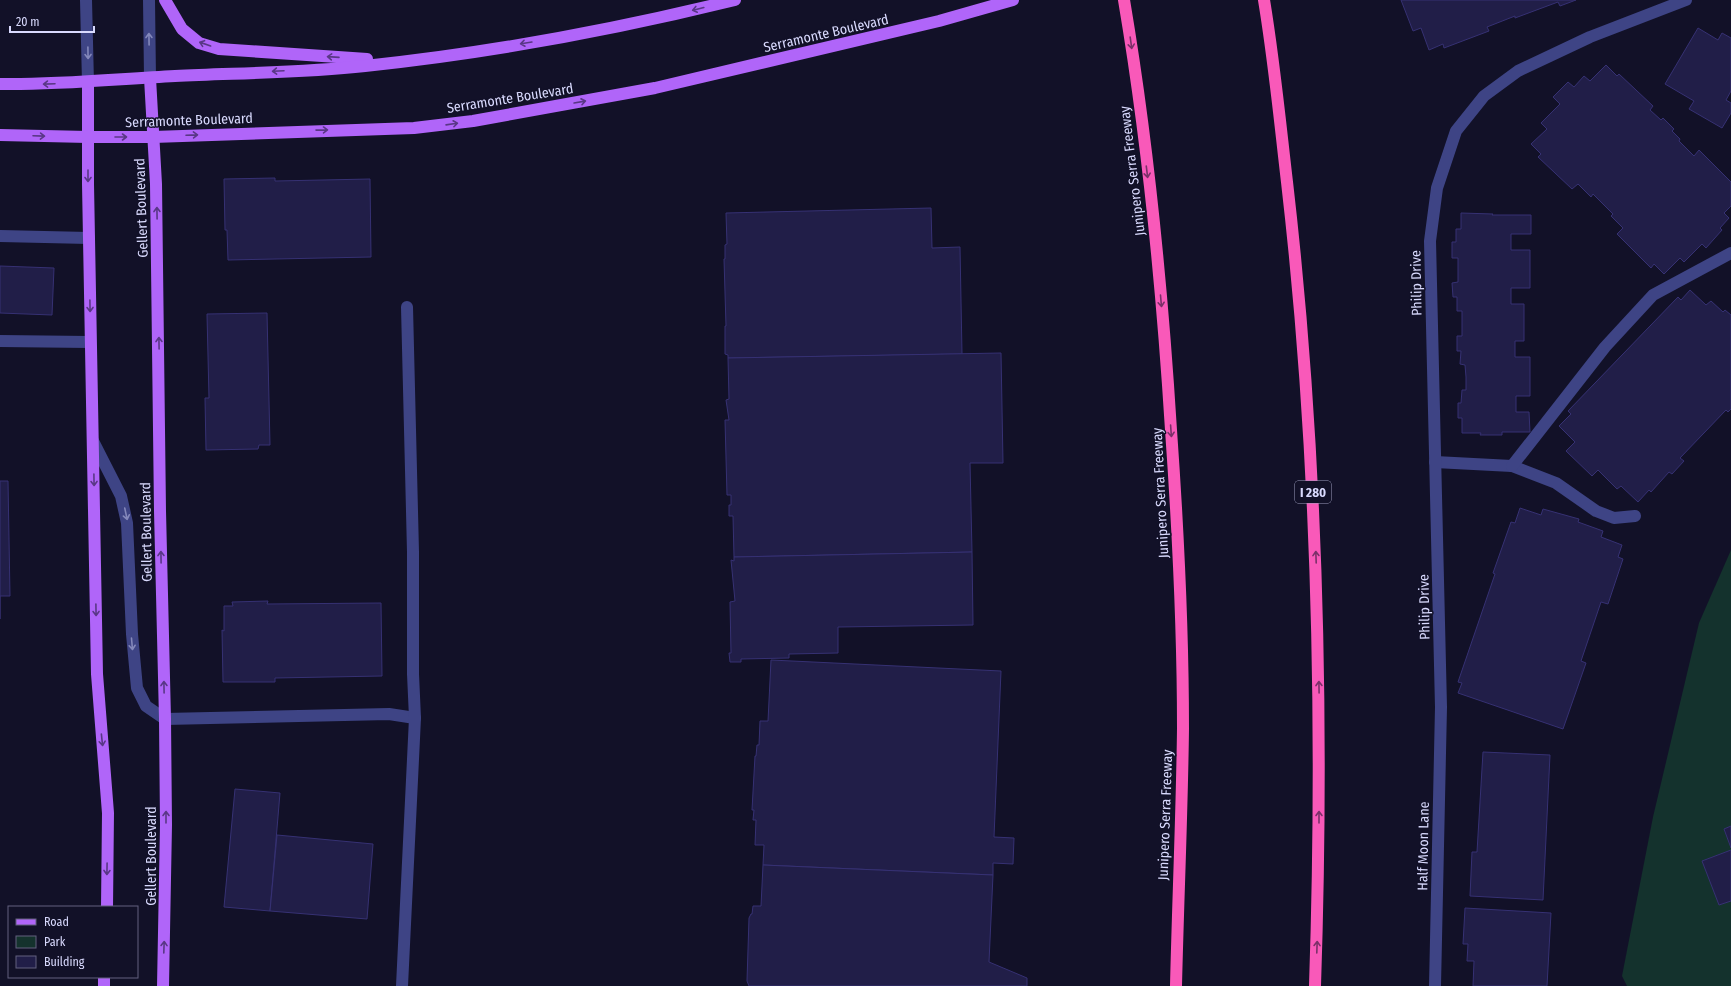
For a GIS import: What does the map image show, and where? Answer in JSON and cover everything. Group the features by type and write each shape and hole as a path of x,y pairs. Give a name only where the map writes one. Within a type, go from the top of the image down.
{"highway":[{"name":"I 280","path":"1264,0 1295,250 1313,495 1318,618 1320,741 1319,863 1315,986"},
{"name":"Junipero Serra Freeway","path":"1125,2 1141,117 1155,238 1167,360 1175,490 1183,726 1176,986"}],"main road":[{"path":"165,0 182,29 199,43 219,49 400,62"},
{"path":"0,84 88,83 150,78 329,69 400,62 578,35 678,14 735,0"},
{"name":"Serramonte Boulevard","path":"0,135 153,137 398,129 473,121 655,88 939,21 1013,0"},
{"name":"Gellert Boulevard","path":"150,78 156,184 160,511 165,719 166,825 163,986"},
{"path":"88,83 90,342 97,674 108,813 107,906"}],"street":[{"path":"86,0 88,83"},
{"path":"149,0 150,78"},
{"name":"Philip Drive","path":"1441,707 1430,241 1437,188 1456,131 1484,96 1518,71 1590,37 1686,0"},
{"path":"0,236 89,238"},
{"path":"1512,466 1605,347 1653,295 1731,252"},
{"path":"402,986 415,718 413,674 413,552 407,307"},
{"path":"0,341 90,342"},
{"path":"93,441 121,496 128,522 132,634 137,688 146,706 165,719 389,714 415,718"},
{"path":"1435,462 1512,466 1556,483 1596,511 1614,518 1634,516"},
{"name":"Half Moon Lane","path":"1435,986 1441,707"}],"green space":[{"path":"1731,550 1731,986 1627,986 1622,976 1653,817 1699,623"}],"building":[{"path":"1401,0 1576,0 1560,6 1558,2 1515,18 1515,16 1487,27 1489,31 1444,48 1443,44 1429,50 1421,28 1413,31"},
{"path":"1698,28 1718,40 1722,33 1731,38 1731,91 1726,100 1731,103 1731,113 1722,128 1689,109 1694,101 1665,84"},
{"path":"1606,65 1617,76 1619,74 1653,106 1650,110 1661,120 1663,118 1674,129 1672,131 1680,139 1679,141 1694,156 1699,150 1731,182 1731,206 1724,213 1729,218 1720,228 1722,230 1706,248 1702,244 1684,262 1680,258 1664,274 1654,264 1651,268 1617,234 1623,228 1611,216 1613,214 1593,194 1591,197 1578,184 1572,189 1538,157 1541,154 1531,144 1547,129 1541,123 1560,104 1553,97 1568,82 1574,87 1584,76 1590,81"},
{"path":"275,178 275,181 370,179 371,257 228,260 227,230 225,230 224,179"},
{"path":"931,208 932,248 960,247 962,354 728,358 728,355 725,354 726,326 724,259 725,245 727,244 726,213"},
{"path":"1461,213 1531,215 1531,234 1511,234 1511,250 1530,250 1530,288 1511,288 1511,304 1524,304 1524,341 1515,341 1515,357 1530,357 1530,396 1516,396 1516,412 1529,412 1530,432 1502,432 1502,435 1462,433 1462,418 1458,418 1458,403 1461,403 1462,390 1466,390 1466,377 1465,365 1460,364 1461,351 1457,351 1457,336 1462,336 1462,311 1457,311 1457,297 1453,297 1452,283 1458,282 1458,258 1452,258 1452,242 1456,242 1456,229 1461,229"},
{"path":"0,266 54,268 52,315 0,313"},
{"path":"1690,290 1706,305 1711,301 1723,312 1725,310 1731,315 1731,409 1728,412 1726,410 1680,458 1684,461 1672,474 1669,472 1651,492 1649,490 1638,502 1621,486 1617,489 1598,470 1592,476 1566,451 1575,442 1559,426 1571,414 1568,411 1678,297 1681,300"},
{"path":"267,313 270,445 259,445 258,449 206,450 205,398 209,398 207,314"},
{"path":"1001,353 1003,463 970,463 972,552 734,557 733,516 729,516 731,495 727,495 725,420 729,420 726,400 729,399 728,358"},
{"path":"0,481 8,481 10,596 0,596"},
{"path":"1520,508 1541,515 1543,509 1579,519 1578,522 1603,531 1601,537 1622,545 1618,557 1623,559 1608,604 1601,602 1581,661 1586,663 1563,729 1458,693 1462,683 1458,682 1495,574 1493,573 1511,522 1515,523"},
{"path":"972,552 973,625 838,627 838,653 789,654 789,658 741,659 741,662 730,662 730,602 735,601 731,560 734,561 734,557"},
{"path":"268,601 267,604 381,603 382,676 275,678 275,682 223,682 222,630 224,631 224,606 233,606 232,602"},
{"path":"771,660 1001,671 994,837 1014,838 1013,864 993,863 993,875 763,865 764,845 755,845 756,820 753,820 754,810 752,810 755,756 757,745 759,745 760,721 768,721"},
{"path":"1483,752 1550,755 1543,900 1470,896 1472,852 1477,852"},
{"path":"235,789 280,793 270,911 224,907"},
{"path":"1731,826 1731,848 1724,829"},
{"path":"277,835 373,844 367,919 270,911"},
{"path":"1731,850 1731,901 1719,905 1702,861"},
{"path":"763,865 993,875 989,962 1027,978 1027,986 749,986 747,981 749,918 752,914 753,906 761,906"},
{"path":"1465,908 1551,913 1547,986 1473,986 1474,961 1467,961 1468,944 1463,944"}]}
